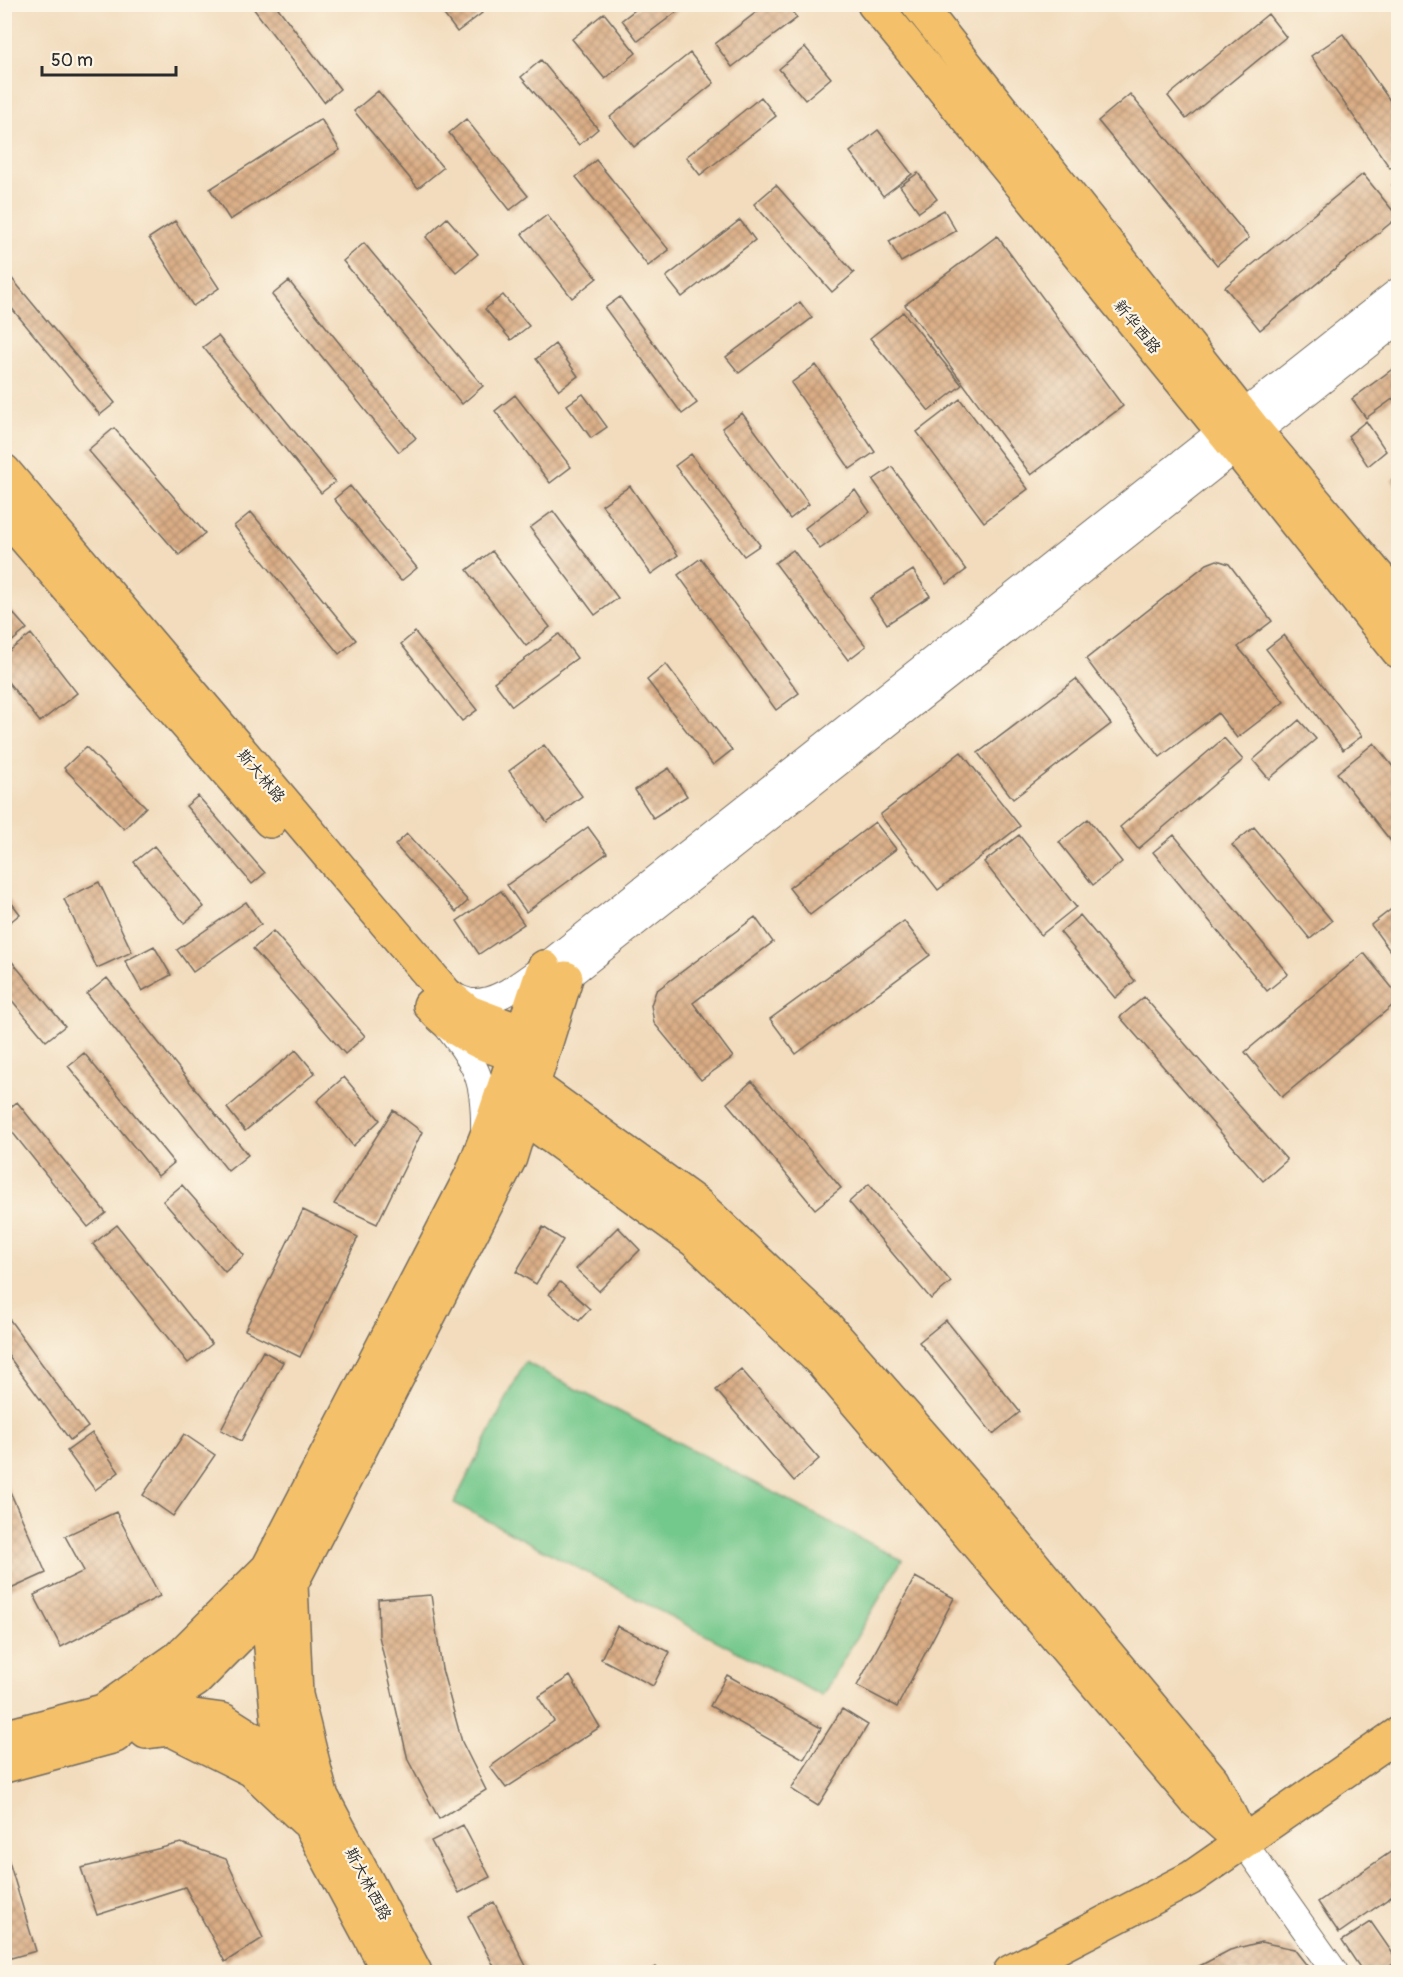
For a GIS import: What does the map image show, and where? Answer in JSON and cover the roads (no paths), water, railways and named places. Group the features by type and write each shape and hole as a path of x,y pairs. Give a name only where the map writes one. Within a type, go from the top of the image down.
{"main road":[{"name":"新华西路","path":"874,4 1240,432 1398,600"},
{"name":"新华西路","path":"918,4 1240,432 1398,651"},
{"name":"斯大林路","path":"4,471 442,1005"},
{"name":"斯大林路","path":"4,514 442,1005 469,1012 532,1054 697,1204 826,1326 985,1507 1212,1780 1243,1842"},
{"path":"315,1809 296,1695 291,1584 510,1158 523,1116 532,1054 555,973"},
{"path":"315,1809 288,1761 279,1732 262,1593 268,1568 532,1054"},
{"path":"523,1116 695,1241 822,1362 1196,1801 1243,1842"},
{"path":"109,1724 178,1658 262,1593 291,1584"},
{"path":"4,1766 150,1710 196,1680 262,1593"},
{"path":"150,1710 223,1720 288,1761"},
{"path":"4,1737 109,1724 170,1729 252,1770 315,1809"},
{"path":"1010,1972 1191,1878 1398,1734"},
{"name":"斯大林西路","path":"315,1809 389,1972"},
{"name":"斯大林西路","path":"315,1809 415,1972"}],"street":[{"path":"1240,432 1398,291"},
{"path":"483,1146 485,1104 480,1078 442,1005 488,1000 555,973 1240,432 1398,321"},
{"path":"1243,1842 1335,1972"}]}
